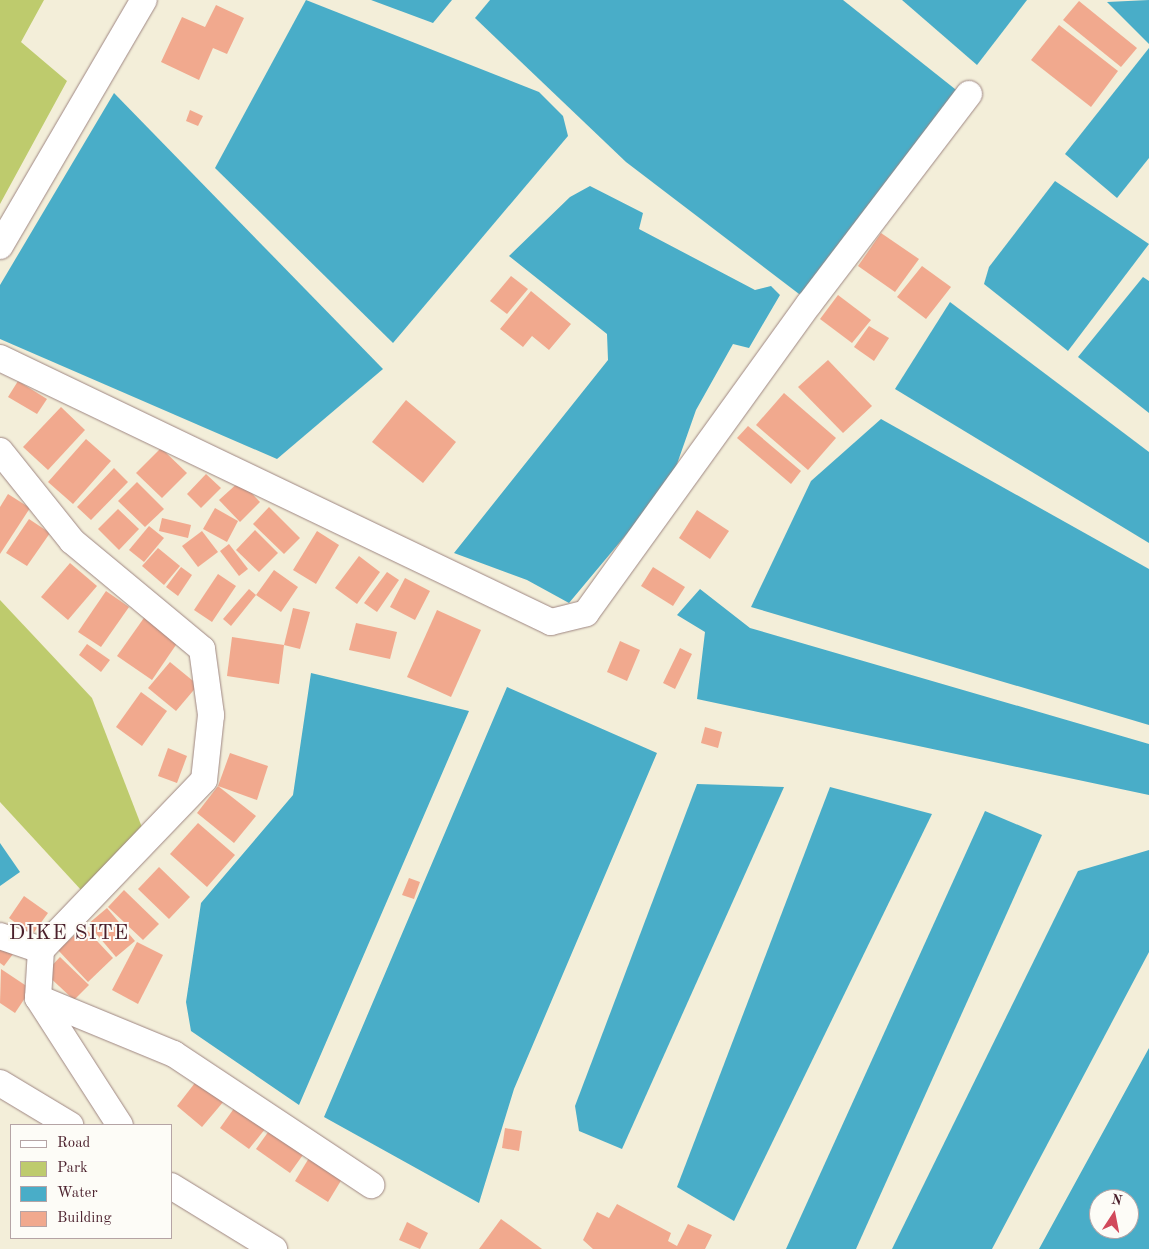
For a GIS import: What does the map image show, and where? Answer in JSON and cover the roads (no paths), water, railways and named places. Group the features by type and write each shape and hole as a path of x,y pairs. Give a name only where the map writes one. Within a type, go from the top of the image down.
{"street":[{"path":"0,246 144,0"},
{"path":"0,358 551,622 586,613 809,304 969,94"},
{"path":"0,451 72,541 202,649 211,715 204,780 42,950 38,998 119,1124"},
{"path":"0,936 42,950"},
{"path":"38,998 174,1054 371,1185"},
{"path":"0,1083 68,1124"},
{"path":"172,1187 274,1249"}],"water":[{"path":"306,0 539,92 563,116 568,136 393,343 215,168"},
{"path":"371,0 452,0 433,23"},
{"path":"490,0 843,0 960,93 803,297 626,162 475,18"},
{"path":"902,0 1027,0 977,65"},
{"path":"1149,0 1149,44 1107,2"},
{"path":"1149,48 1149,158 1117,198 1065,154"},
{"path":"114,93 383,369 277,459 0,339 0,285"},
{"path":"1055,181 1149,244 1068,351 984,284 989,267"},
{"path":"590,186 643,213 639,229 755,290 771,286 780,295 749,348 733,344 696,410 671,481 569,603 527,580 454,553 608,360 607,334 509,256 570,197"},
{"path":"1143,277 1149,281 1149,413 1078,357"},
{"path":"950,302 1149,452 1149,543 895,389"},
{"path":"881,419 1149,569 1149,725 751,607 811,481"},
{"path":"700,589 750,628 1149,744 1149,795 697,699 705,632 677,615"},
{"path":"311,673 469,711 299,1105 191,1031 186,1002 201,903 293,795"},
{"path":"507,687 657,753 514,1089 479,1203 324,1117"},
{"path":"697,784 784,787 622,1149 579,1131 575,1106"},
{"path":"830,787 932,814 734,1221 677,1187"},
{"path":"985,811 1042,835 856,1249 786,1249"},
{"path":"0,843 20,872 0,886"},
{"path":"1149,850 1149,952 992,1249 892,1249 1078,871"},
{"path":"1149,1048 1149,1249 1039,1249"}],"district":[{"name":"DIKE SITE","path":"69,934"}]}
